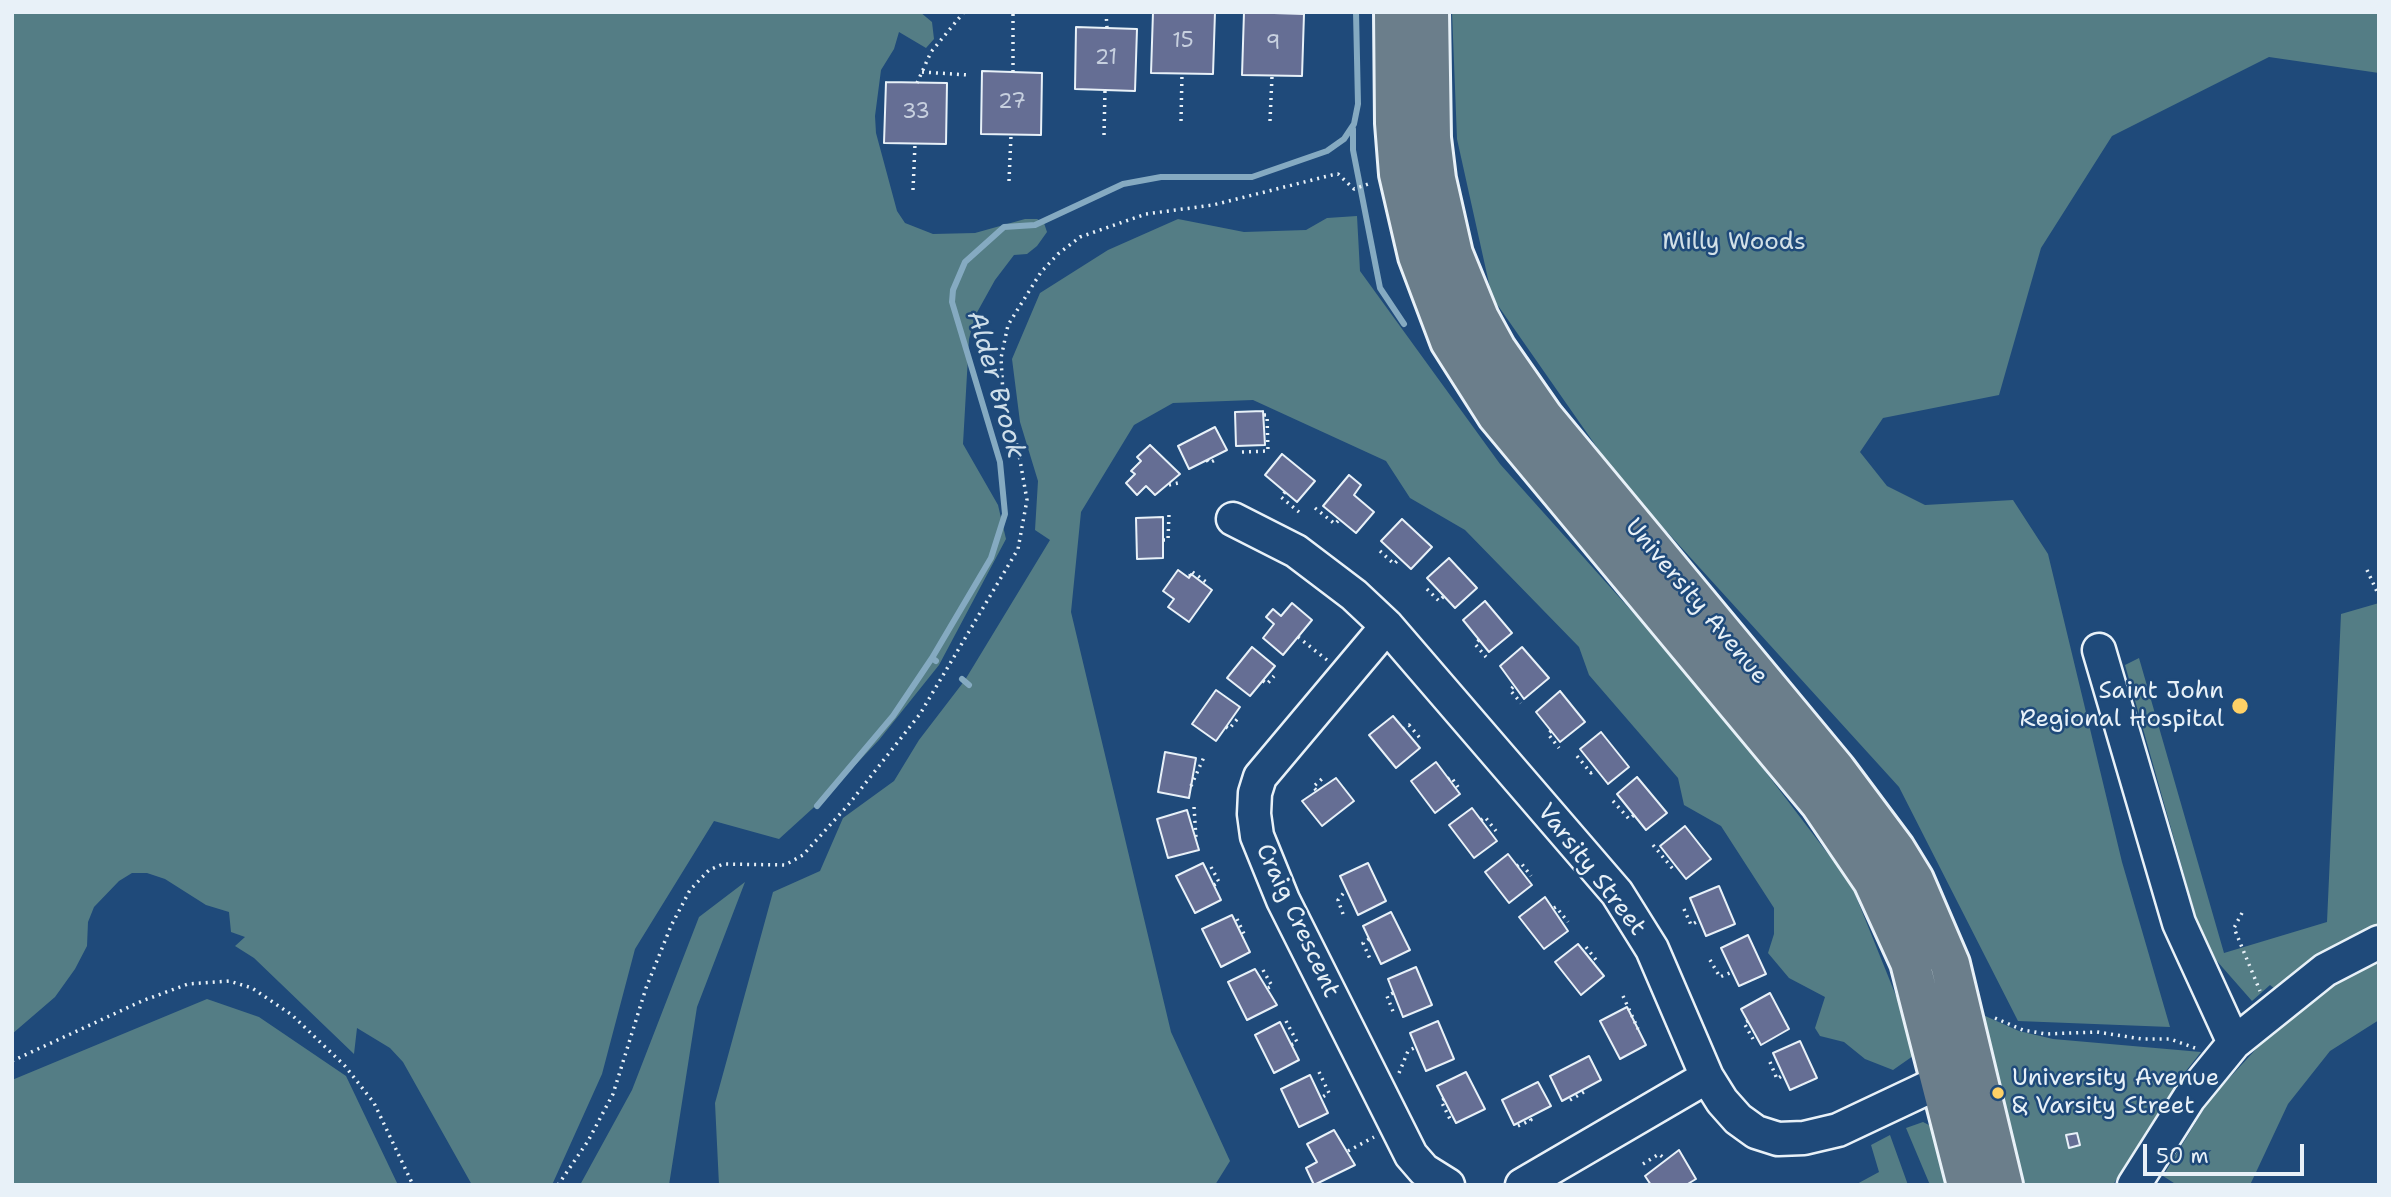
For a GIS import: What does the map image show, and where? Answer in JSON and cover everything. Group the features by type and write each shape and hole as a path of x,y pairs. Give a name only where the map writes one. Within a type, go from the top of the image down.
{"main road":[{"name":"University Avenue","path":"1394,12 1395,123 1399,174 1406,214 1432,299 1450,341 1485,398 1820,803 1873,881 1910,962 1966,1185"},
{"name":"University Avenue","path":"1429,12 1431,138 1441,205 1464,287 1496,349 1544,418 1836,770 1895,849 1950,964 2003,1185"}],"street":[{"name":"Varsity Street","path":"1233,519 1296,551 1354,594 1387,626 1616,893 1652,949 1707,1077 1722,1101 1738,1119 1756,1132 1778,1139 1804,1138 1838,1130 1975,1065"},
{"name":"Craig Crescent","path":"1387,626 1260,777 1255,793 1257,836 1283,900 1411,1154 1424,1170 1448,1185"},
{"path":"2099,650 2179,923 2244,1034"},
{"path":"2134,1185 2189,1098 2244,1034 2325,970 2379,942"},
{"path":"1522,1185 1707,1077"}],"path":[{"path":"917,83 931,52 964,12"},
{"path":"1013,12 1013,72"},
{"path":"1106,12 1107,28"},
{"path":"921,72 968,75"},
{"path":"1181,121 1182,73"},
{"path":"1270,121 1272,76"},
{"path":"1104,135 1105,90"},
{"path":"1009,181 1011,135"},
{"path":"913,190 915,144"},
{"path":"558,1185 588,1142 613,1094 646,988 671,926 691,890 709,870 723,864 785,865 803,855 849,804 920,714 1018,549 1027,500 1018,449 1003,394 1001,358 1008,325 1041,272 1058,254 1097,228 1146,214 1213,205 1338,174 1354,189 1399,174"},
{"path":"1242,452 1268,450 1267,415 1264,415"},
{"path":"1207,460 1209,463 1217,459"},
{"path":"1169,485 1178,483"},
{"path":"1285,492 1281,497 1299,512"},
{"path":"1315,508 1335,524 1339,520"},
{"path":"1163,540 1168,540 1169,514"},
{"path":"1380,551 1394,564 1400,558"},
{"path":"2367,570 2379,596"},
{"path":"1190,576 1191,571 1209,584"},
{"path":"1427,589 1439,601 1444,596"},
{"path":"1298,637 1345,675"},
{"path":"1479,640 1475,644 1486,657"},
{"path":"1263,681 1267,684 1275,676"},
{"path":"1513,687 1510,690 1521,703"},
{"path":"1226,727 1229,729 1239,717"},
{"path":"1403,729 1409,725 1420,738"},
{"path":"1551,731 1548,734 1559,748"},
{"path":"1577,756 1591,773 1596,769"},
{"path":"1191,786 1204,757"},
{"path":"1315,790 1313,787 1324,777"},
{"path":"1448,779 1451,777 1458,787"},
{"path":"1613,801 1629,819 1634,815"},
{"path":"1194,807 1196,838"},
{"path":"1481,820 1485,817 1496,831"},
{"path":"1653,845 1673,869 1676,866"},
{"path":"1517,866 1521,863 1531,876"},
{"path":"1211,867 1219,882 1214,885"},
{"path":"1343,914 1338,900 1346,890"},
{"path":"1554,908 1556,907 1568,922"},
{"path":"1684,909 1691,925 1700,920"},
{"path":"2242,913 2234,928 2261,993"},
{"path":"1237,919 1245,936 1242,937"},
{"path":"1369,939 1363,943 1371,961"},
{"path":"1586,947 1597,961 1594,963"},
{"path":"1710,960 1720,977 1732,972"},
{"path":"1263,970 1272,986 1268,988"},
{"path":"12,1061 142,1001 188,984 229,981 252,988 292,1015 345,1066 374,1103 413,1185"},
{"path":"1393,993 1387,996 1394,1014"},
{"path":"1623,996 1638,1030"},
{"path":"1959,999 2023,1030 2046,1034 2097,1031 2142,1039 2170,1039 2196,1048"},
{"path":"1286,1021 1297,1042 1292,1045"},
{"path":"1748,1021 1744,1023 1753,1039"},
{"path":"1398,1077 1408,1051 1416,1047"},
{"path":"1770,1062 1777,1079 1783,1075"},
{"path":"1319,1072 1329,1093 1321,1098"},
{"path":"1570,1100 1584,1092 1583,1090"},
{"path":"1444,1099 1441,1101 1451,1121"},
{"path":"1518,1126 1531,1120 1530,1117"},
{"path":"1643,1164 1659,1154 1665,1159"}],"green space":[{"path":"12,12 920,12 932,22 934,39 926,48 899,32 894,49 881,70 875,116 876,133 897,211 905,223 933,234 975,233 1025,219 1037,219 1044,223 1047,232 1037,246 1027,254 1014,255 995,280 975,316 969,339 963,444 998,505 1006,539 939,665 879,740 823,799 779,839 714,821 635,949 602,1074 552,1185 472,1185 403,1062 390,1048 357,1028 354,1054 254,958 235,946 245,937 231,932 229,912 206,905 165,879 147,873 132,873 119,881 94,907 88,922 87,946 75,969 55,997 12,1034"},
{"name":"Milly Woods","path":"1452,12 2379,12 2379,73 2269,57 2112,136 2041,248 1999,395 1883,418 1860,452 1887,486 1925,505 2013,500 2048,554 2122,862 2170,1027 2018,1021 1899,787 1619,479 1492,297 1457,139"},
{"path":"1357,216 1360,271 1500,464 1645,626 1749,750 1851,884 1915,1043 1913,1056 1893,1070 1865,1059 1844,1042 1820,1036 1815,1028 1825,997 1789,978 1768,953 1774,934 1774,908 1721,826 1684,805 1678,778 1589,675 1579,647 1465,530 1410,498 1386,461 1253,400 1173,403 1134,425 1081,512 1071,612 1171,1032 1230,1161 1215,1185 719,1185 715,1103 773,892 820,871 843,818 894,781 919,740 965,680 1050,540 1035,530 1038,481 1020,422 1012,359 1040,293 1108,250 1178,219 1244,232 1306,230 1327,218"},
{"path":"2379,603 2379,927 2321,958 2275,989 2270,985 2252,1001 2216,960 2198,924 2125,665 2139,658 2224,953 2327,922 2341,614"},
{"path":"745,882 697,1007 669,1185 580,1185 632,1090 699,917"},
{"path":"2379,958 2379,1020 2330,1051 2288,1104 2250,1185 2177,1185 2163,1176 2210,1099 2269,1035 2338,981"},
{"path":"207,999 259,1017 346,1076 398,1185 12,1185 12,1080"},
{"path":"1983,1015 2019,1031 2053,1039 2201,1052 2178,1081 2113,1185 2023,1185"},
{"path":"1923,1122 1933,1127 1947,1185 1930,1185 1906,1128"},
{"path":"1890,1135 1908,1185 1855,1185 1879,1172 1871,1145"}],"building":[{"path":"1153,12 1215,12 1213,74 1151,73"},
{"path":"1244,12 1304,14 1302,76 1242,75"},
{"path":"1076,27 1137,29 1135,91 1075,89"},
{"path":"982,71 1042,73 1041,135 981,134"},
{"path":"886,82 947,83 946,144 884,143"},
{"path":"1263,411 1265,445 1236,446 1235,412"},
{"path":"1215,427 1227,450 1189,469 1178,446"},
{"path":"1150,445 1180,474 1155,495 1146,486 1137,495 1126,483 1135,474 1131,471 1141,461 1137,457"},
{"path":"1282,454 1315,481 1297,502 1265,475"},
{"path":"1349,475 1361,485 1354,495 1374,512 1356,533 1323,506"},
{"path":"1163,517 1163,558 1137,559 1136,518"},
{"path":"1402,519 1432,547 1411,569 1381,541"},
{"path":"1449,558 1477,588 1455,608 1427,578"},
{"path":"1178,570 1189,578 1191,574 1212,590 1189,622 1168,607 1174,599 1163,591"},
{"path":"1485,601 1512,633 1489,652 1463,620"},
{"path":"1292,603 1312,620 1283,655 1263,638 1274,624 1266,617 1273,609 1281,616"},
{"path":"1252,647 1275,666 1250,696 1227,678"},
{"path":"1522,647 1549,678 1524,699 1500,666"},
{"path":"1216,690 1240,707 1216,741 1192,724"},
{"path":"1560,691 1585,722 1560,742 1536,712"},
{"path":"1393,716 1420,748 1396,768 1369,735"},
{"path":"1601,732 1629,767 1608,784 1580,749"},
{"path":"1165,752 1196,758 1189,798 1158,792"},
{"path":"1436,762 1460,794 1435,813 1411,781"},
{"path":"1637,777 1667,813 1646,830 1617,794"},
{"path":"1336,778 1354,801 1322,826 1302,801"},
{"path":"1472,808 1497,841 1474,858 1449,825"},
{"path":"1187,810 1199,850 1168,858 1157,819"},
{"path":"1685,826 1711,859 1686,879 1660,846"},
{"path":"1508,854 1532,885 1509,903 1485,872"},
{"path":"1203,863 1221,900 1195,913 1176,876"},
{"path":"1368,863 1386,901 1358,915 1340,876"},
{"path":"1719,886 1735,924 1706,936 1690,898"},
{"path":"1545,897 1568,931 1544,949 1519,917"},
{"path":"1391,912 1410,950 1381,964 1363,926"},
{"path":"1232,915 1250,952 1221,967 1202,929"},
{"path":"1748,935 1766,974 1739,986 1721,948"},
{"path":"1578,944 1604,976 1581,995 1555,962"},
{"path":"1416,967 1432,1005 1403,1017 1388,979"},
{"path":"1255,969 1277,1005 1247,1020 1228,982"},
{"path":"1770,993 1789,1029 1761,1045 1741,1009"},
{"path":"1627,1007 1646,1045 1620,1059 1600,1021"},
{"path":"1438,1021 1454,1059 1426,1071 1410,1033"},
{"path":"1280,1022 1299,1060 1274,1073 1255,1035"},
{"path":"1800,1041 1817,1078 1790,1090 1773,1053"},
{"path":"1589,1056 1601,1080 1562,1101 1550,1076"},
{"path":"1466,1072 1485,1109 1456,1123 1437,1086"},
{"path":"1310,1075 1328,1113 1299,1127 1281,1089"},
{"path":"1538,1082 1551,1106 1514,1125 1502,1100"},
{"path":"1334,1130 1355,1165 1314,1185 1306,1168 1317,1162 1307,1144"},
{"path":"2077,1133 2080,1145 2069,1148 2066,1135"},
{"path":"1679,1150 1696,1179 1686,1185 1651,1185 1645,1176"}],"waterway":[{"name":"Alder Brook","path":"936,661 932,658 991,558 1005,514 1000,462 952,302 953,290 965,262 1004,227 1035,225 1123,184 1161,177 1252,177 1327,151 1344,139 1354,124 1358,104 1356,12"},
{"path":"1353,129 1353,150 1380,288 1404,324"},
{"path":"817,806 893,716 932,658"},
{"name":"Alder Brook","path":"962,679 969,685"}],"place":[{"name":"Saint John Regional Hospital","path":"2240,706"},
{"name":"University Avenue & Varsity Street","path":"1998,1093"}]}
